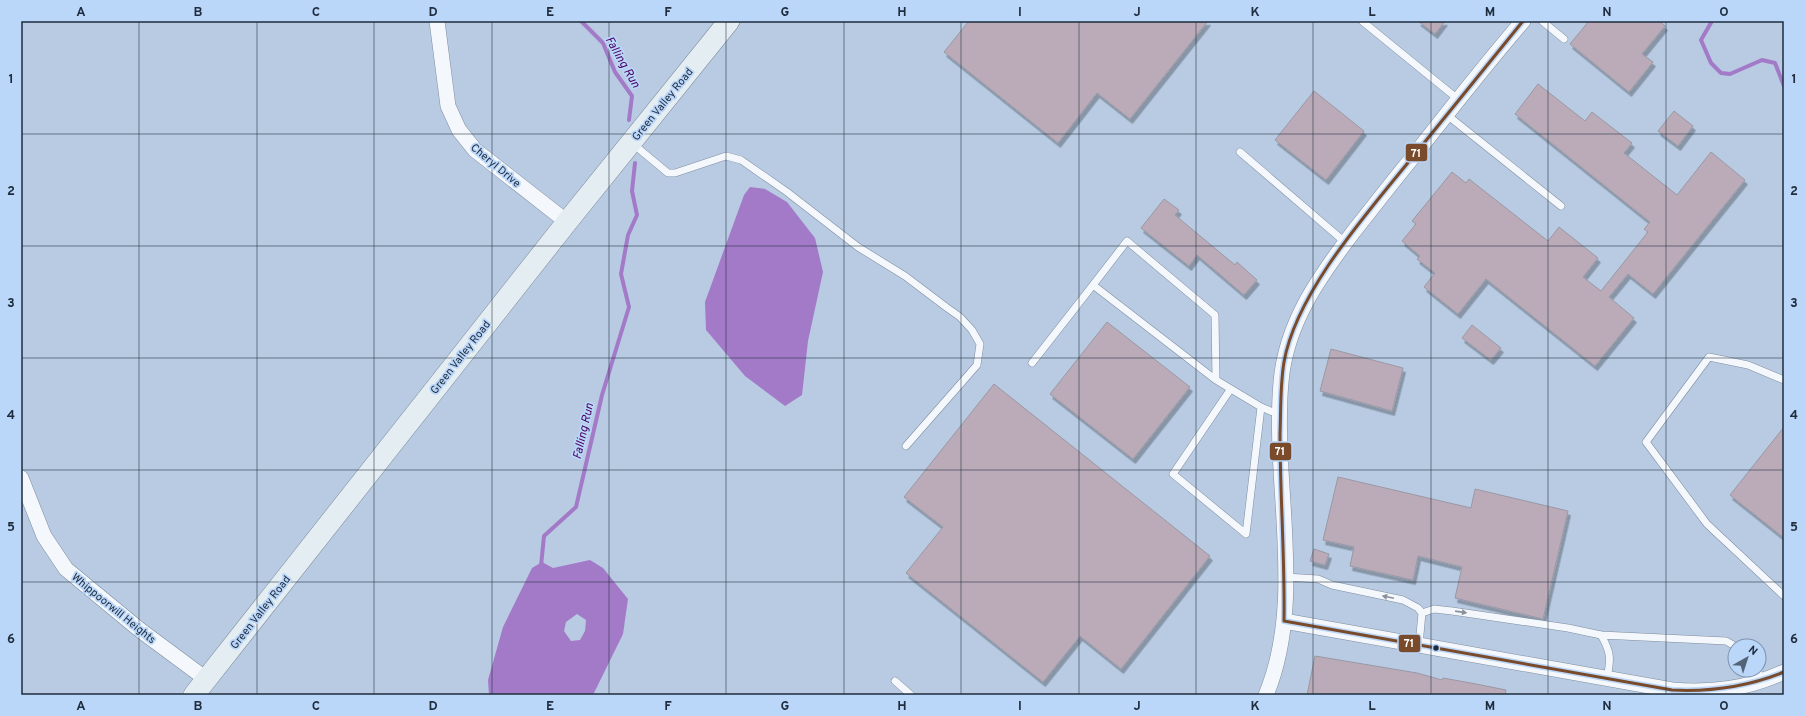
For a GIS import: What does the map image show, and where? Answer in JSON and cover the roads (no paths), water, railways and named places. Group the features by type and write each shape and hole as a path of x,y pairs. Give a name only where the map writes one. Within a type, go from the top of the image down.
{"street":[{"name":"Cheryl Drive","path":"437,21 448,106 459,130 475,150 567,222"},
{"name":"Green Valley Road","path":"200,687 567,222 729,21"},
{"path":"1266,695 1276,665 1284,621 1285,577 1280,476 1280,415 1281,382 1290,339 1307,299 1330,262 1523,21"},
{"name":"Whippoorwill Heights","path":"21,478 44,536 66,569 83,585 140,630 200,687"},
{"path":"1284,621 1672,690 1694,691 1734,689 1755,678"},
{"path":"1767,675 1784,672"}],"lane":[{"path":"1362,21 1459,100"},
{"path":"1542,21 1564,38"},
{"path":"1447,115 1561,206"},
{"path":"631,143 668,173 675,174 726,156 740,160 781,188 858,247 905,276 960,317 972,330 980,344 977,365 906,446"},
{"path":"1240,152 1346,243"},
{"path":"1032,363 1127,241 1215,315 1216,380"},
{"path":"1093,286 1230,390 1261,408 1280,415"},
{"path":"1784,380 1748,365 1710,357 1646,442 1707,524 1784,596"},
{"path":"1230,390 1173,474 1246,534 1261,408"},
{"path":"1285,577 1318,579 1332,585 1404,600 1418,608 1422,613 1419,645"},
{"path":"1422,613 1434,609 1452,611 1568,628 1601,635 1727,642"},
{"path":"1601,635 1608,647 1610,659 1607,678"},
{"path":"895,681 911,695"}],"waterway":[{"name":"Falling Run","path":"581,21 603,43 615,72 632,96 629,120"},
{"path":"1712,21 1701,40 1711,63 1721,73 1730,74 1762,60 1775,63 1784,86"},
{"name":"Falling Run","path":"541,566 544,536 576,507 602,395 629,307 621,274 628,235 637,215 632,191 635,163"}]}
